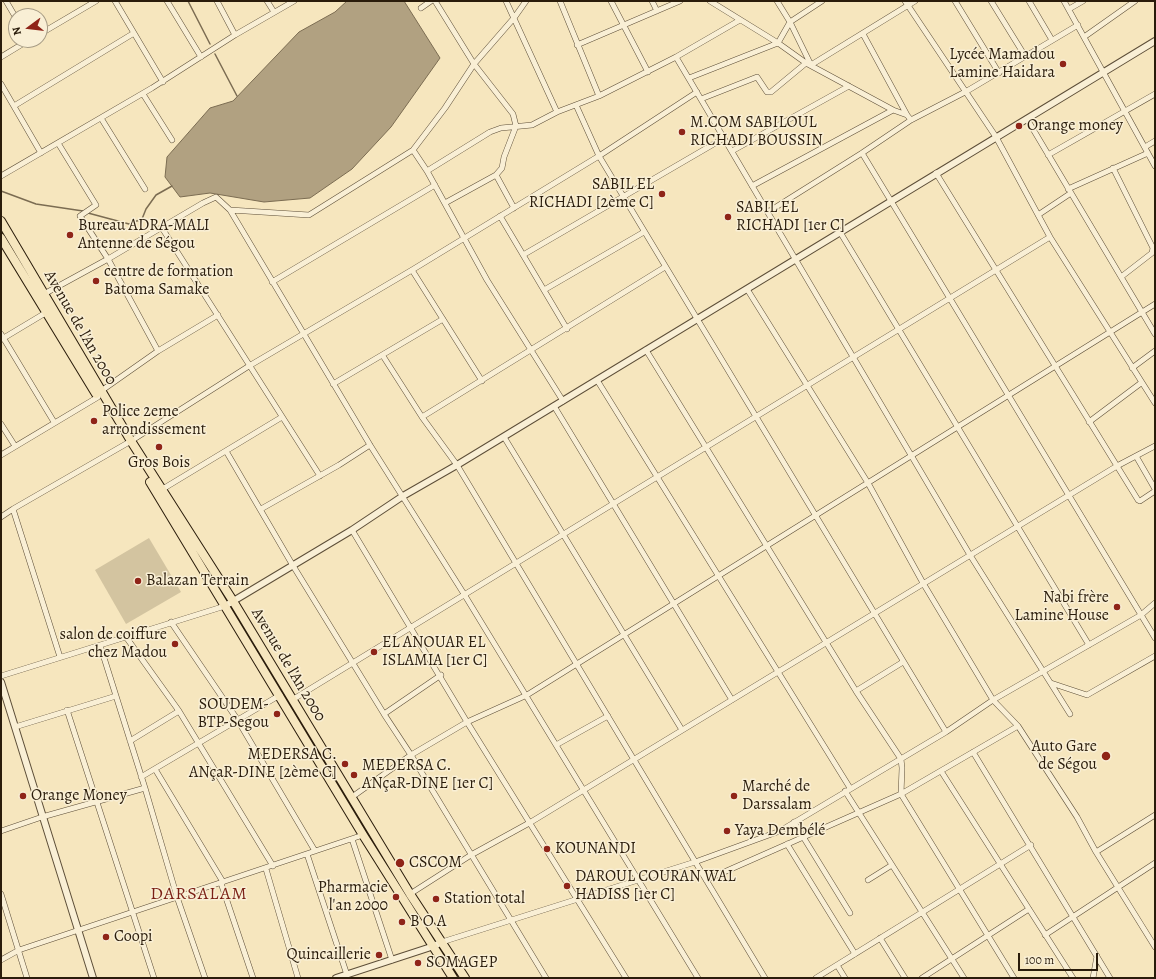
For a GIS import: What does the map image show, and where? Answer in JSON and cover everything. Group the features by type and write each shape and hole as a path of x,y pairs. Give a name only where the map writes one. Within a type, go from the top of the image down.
{"main road":[{"name":"Avenue de l'An 2000","path":"1,221 44,294 99,394"},
{"name":"Avenue de l'An 2000","path":"1,238 129,442 225,606 363,835 453,978"},
{"name":"Avenue de l'An 2000","path":"129,442 233,601 410,894 465,978"}],"street":[{"path":"48,29 96,1"},
{"path":"114,1 163,82"},
{"path":"167,1 201,57"},
{"path":"216,1 235,35"},
{"path":"267,1 274,12"},
{"path":"1,176 143,94 235,35 294,1"},
{"path":"421,8 431,1"},
{"path":"436,1 474,64 513,114 516,126 504,158 502,168 496,175 445,203"},
{"path":"506,1 557,112"},
{"path":"230,210 309,216 413,150 474,64 514,18 526,1"},
{"path":"560,1 599,96"},
{"path":"611,1 648,72"},
{"path":"652,1 657,11"},
{"path":"577,45 623,24 680,1"},
{"path":"710,1 778,43 806,63 893,110 907,115"},
{"path":"777,1 790,22 811,65"},
{"path":"689,78 778,43 790,22 822,1"},
{"path":"811,65 863,34 907,3 915,1"},
{"path":"955,1 999,73"},
{"path":"991,1 1025,56"},
{"path":"1029,1 1052,40"},
{"path":"1064,1 1155,166"},
{"path":"1069,9 1083,1"},
{"path":"1084,36 1135,1"},
{"path":"907,3 996,137 1050,237 1141,383 1154,400"},
{"path":"427,171 490,132 516,126 532,125 557,112 599,96 620,84 648,72 676,57 740,20"},
{"path":"768,212 862,153 911,120 967,92 1078,25"},
{"path":"14,106 134,33"},
{"path":"863,34 911,120"},
{"path":"1,676 225,606 292,564 352,530 403,496 457,466 796,260 891,200 1155,41"},
{"path":"1,57 15,48"},
{"path":"676,57 970,555 1070,714"},
{"path":"701,99 757,77 767,92 771,92 806,63"},
{"path":"1,84 41,153"},
{"path":"732,151 848,86"},
{"path":"1,517 129,442 249,366 514,208 599,156 697,92"},
{"path":"143,94 172,140"},
{"path":"1048,155 1155,94"},
{"path":"576,104 599,156 946,732"},
{"path":"752,186 893,110"},
{"path":"101,118 144,189"},
{"path":"1027,119 1155,334"},
{"path":"523,255 724,138"},
{"path":"1145,147 1155,140"},
{"path":"58,143 96,205 80,216 108,259 158,350"},
{"path":"413,150 427,171 464,238 563,401"},
{"path":"862,153 1155,638"},
{"path":"1038,215 1070,191 1113,168 1148,153"},
{"path":"1113,168 1153,248 1152,253 1121,277"},
{"path":"936,173 1089,422 1140,501 1155,490 1136,456"},
{"path":"496,175 514,208"},
{"path":"272,282 435,185"},
{"path":"44,294 216,197 230,210 370,445 464,594 698,978"},
{"path":"500,216 567,329"},
{"path":"162,228 320,476"},
{"path":"544,290 644,232"},
{"path":"840,232 1089,646"},
{"path":"292,700 1050,237"},
{"path":"422,417 532,351 665,267"},
{"path":"412,270 482,381"},
{"path":"747,289 868,483 923,583 994,700 1018,726 1077,816 1096,852 1155,947"},
{"path":"352,797 411,755 467,722 526,695 1010,396 1055,366 1155,304"},
{"path":"47,312 2,337 54,422"},
{"path":"1,455 99,394 158,350 218,315"},
{"path":"333,384 383,356 443,319"},
{"path":"646,350 826,643 901,759 901,794 1014,978"},
{"path":"1132,368 1155,351"},
{"path":"383,356 422,417 457,466 764,978"},
{"path":"598,380 850,788"},
{"path":"1089,422 1141,383"},
{"path":"554,406 732,700"},
{"path":"161,490 282,417"},
{"path":"1,424 15,446"},
{"path":"504,437 682,730"},
{"path":"261,509 320,476 370,445"},
{"path":"410,894 471,855 531,822 634,760 1117,466 1155,446"},
{"path":"226,451 292,564 384,714 411,755 546,978"},
{"path":"13,509 60,657"},
{"path":"352,530 441,675 467,722 531,822 626,978"},
{"path":"339,978 510,919 695,862 780,831 946,732 1043,670 1089,646 1141,615 1155,603"},
{"path":"171,622 237,719 315,851"},
{"path":"126,638 179,711 273,866"},
{"path":"100,645 145,788 177,897 205,978"},
{"path":"1051,683 1087,695 1155,656"},
{"path":"856,691 903,662"},
{"path":"384,714 441,675"},
{"path":"1,682 77,931 93,978"},
{"path":"141,777 280,695"},
{"path":"15,727 116,696"},
{"path":"67,710 96,802 134,912 154,978"},
{"path":"130,741 179,711"},
{"path":"556,745 608,716"},
{"path":"706,880 901,794 1018,726"},
{"path":"973,752 1031,845 1110,978"},
{"path":"155,769 222,882 253,978"},
{"path":"941,770 1073,978"},
{"path":"1,831 42,817 145,788"},
{"path":"845,791 964,978"},
{"path":"1096,852 1155,815"},
{"path":"794,822 850,913"},
{"path":"1,960 19,950 222,882 266,869 363,835"},
{"path":"352,839 392,960"},
{"path":"787,844 855,954"},
{"path":"816,978 1031,845"},
{"path":"307,854 347,975"},
{"path":"1045,935 1155,863"},
{"path":"868,880 892,865"},
{"path":"266,869 298,978"},
{"path":"1,894 27,978"},
{"path":"922,978 1029,909"},
{"path":"880,938 905,978"},
{"path":"1093,978 1097,956"},
{"path":"837,965 845,978"}],"shaded area":[{"path":"347,1 404,1 440,58 391,127 352,169 310,198 264,202 210,193 180,197 165,177 167,157 210,108 233,101 299,32 335,12"},
{"name":"Balazan Terrain","path":"149,538 181,592 126,624 95,570"}],"waterway":[{"path":"188,1 210,44"},
{"path":"215,54 237,96"},
{"path":"88,213 129,224 142,219 146,209 156,195 172,186"},
{"path":"1,191 36,204 83,211"}],"place":[{"name":"Lycée Mamadou Lamine Haidara","path":"1063,64"},
{"name":"Orange money","path":"1019,126"},
{"name":"M.COM SABILOUL RICHADI BOUSSIN","path":"682,132"},
{"name":"SABIL EL RICHADI [2ème C]","path":"662,194"},
{"name":"SABIL EL RICHADI [1er C]","path":"728,217"},
{"name":"Bureau ADRA-MALI Antenne de Ségou","path":"70,235"},
{"name":"centre de formation Batoma Samake","path":"96,281"},
{"name":"Police 2eme arrondissement","path":"94,421"},
{"name":"Gros Bois","path":"159,447"},
{"name":"Balazan Terrain","path":"138,581"},
{"name":"Nabi frère Lamine House","path":"1117,607"},
{"name":"salon de coiffure chez Madou","path":"175,644"},
{"name":"EL ANOUAR EL ISLAMIA [1er C]","path":"374,652"},
{"name":"SOUDEM- BTP-Segou","path":"277,714"},
{"name":"Auto Gare de Ségou","path":"1106,756"},
{"name":"MEDERSA C. ANçaR-DINE [2ème C]","path":"345,764"},
{"name":"MEDERSA C. ANçaR-DINE [1er C]","path":"354,775"},
{"name":"Orange Money","path":"23,796"},
{"name":"Marché de Darssalam","path":"734,796"},
{"name":"Yaya Dembélé","path":"727,831"},
{"name":"KOUNANDI","path":"547,849"},
{"name":"CSCOM","path":"400,863"},
{"name":"DAROUL COURAN WAL HADISS [1er C]","path":"567,886"},
{"name":"Pharmacie l'an 2000","path":"396,897"},
{"name":"Station total","path":"436,899"},
{"name":"B O A","path":"402,922"},
{"name":"Coopi","path":"106,937"},
{"name":"Quincaillerie","path":"379,955"},
{"name":"SOMAGEP","path":"418,963"}],"district":[{"name":"DARSALAM","path":"199,895"}]}
